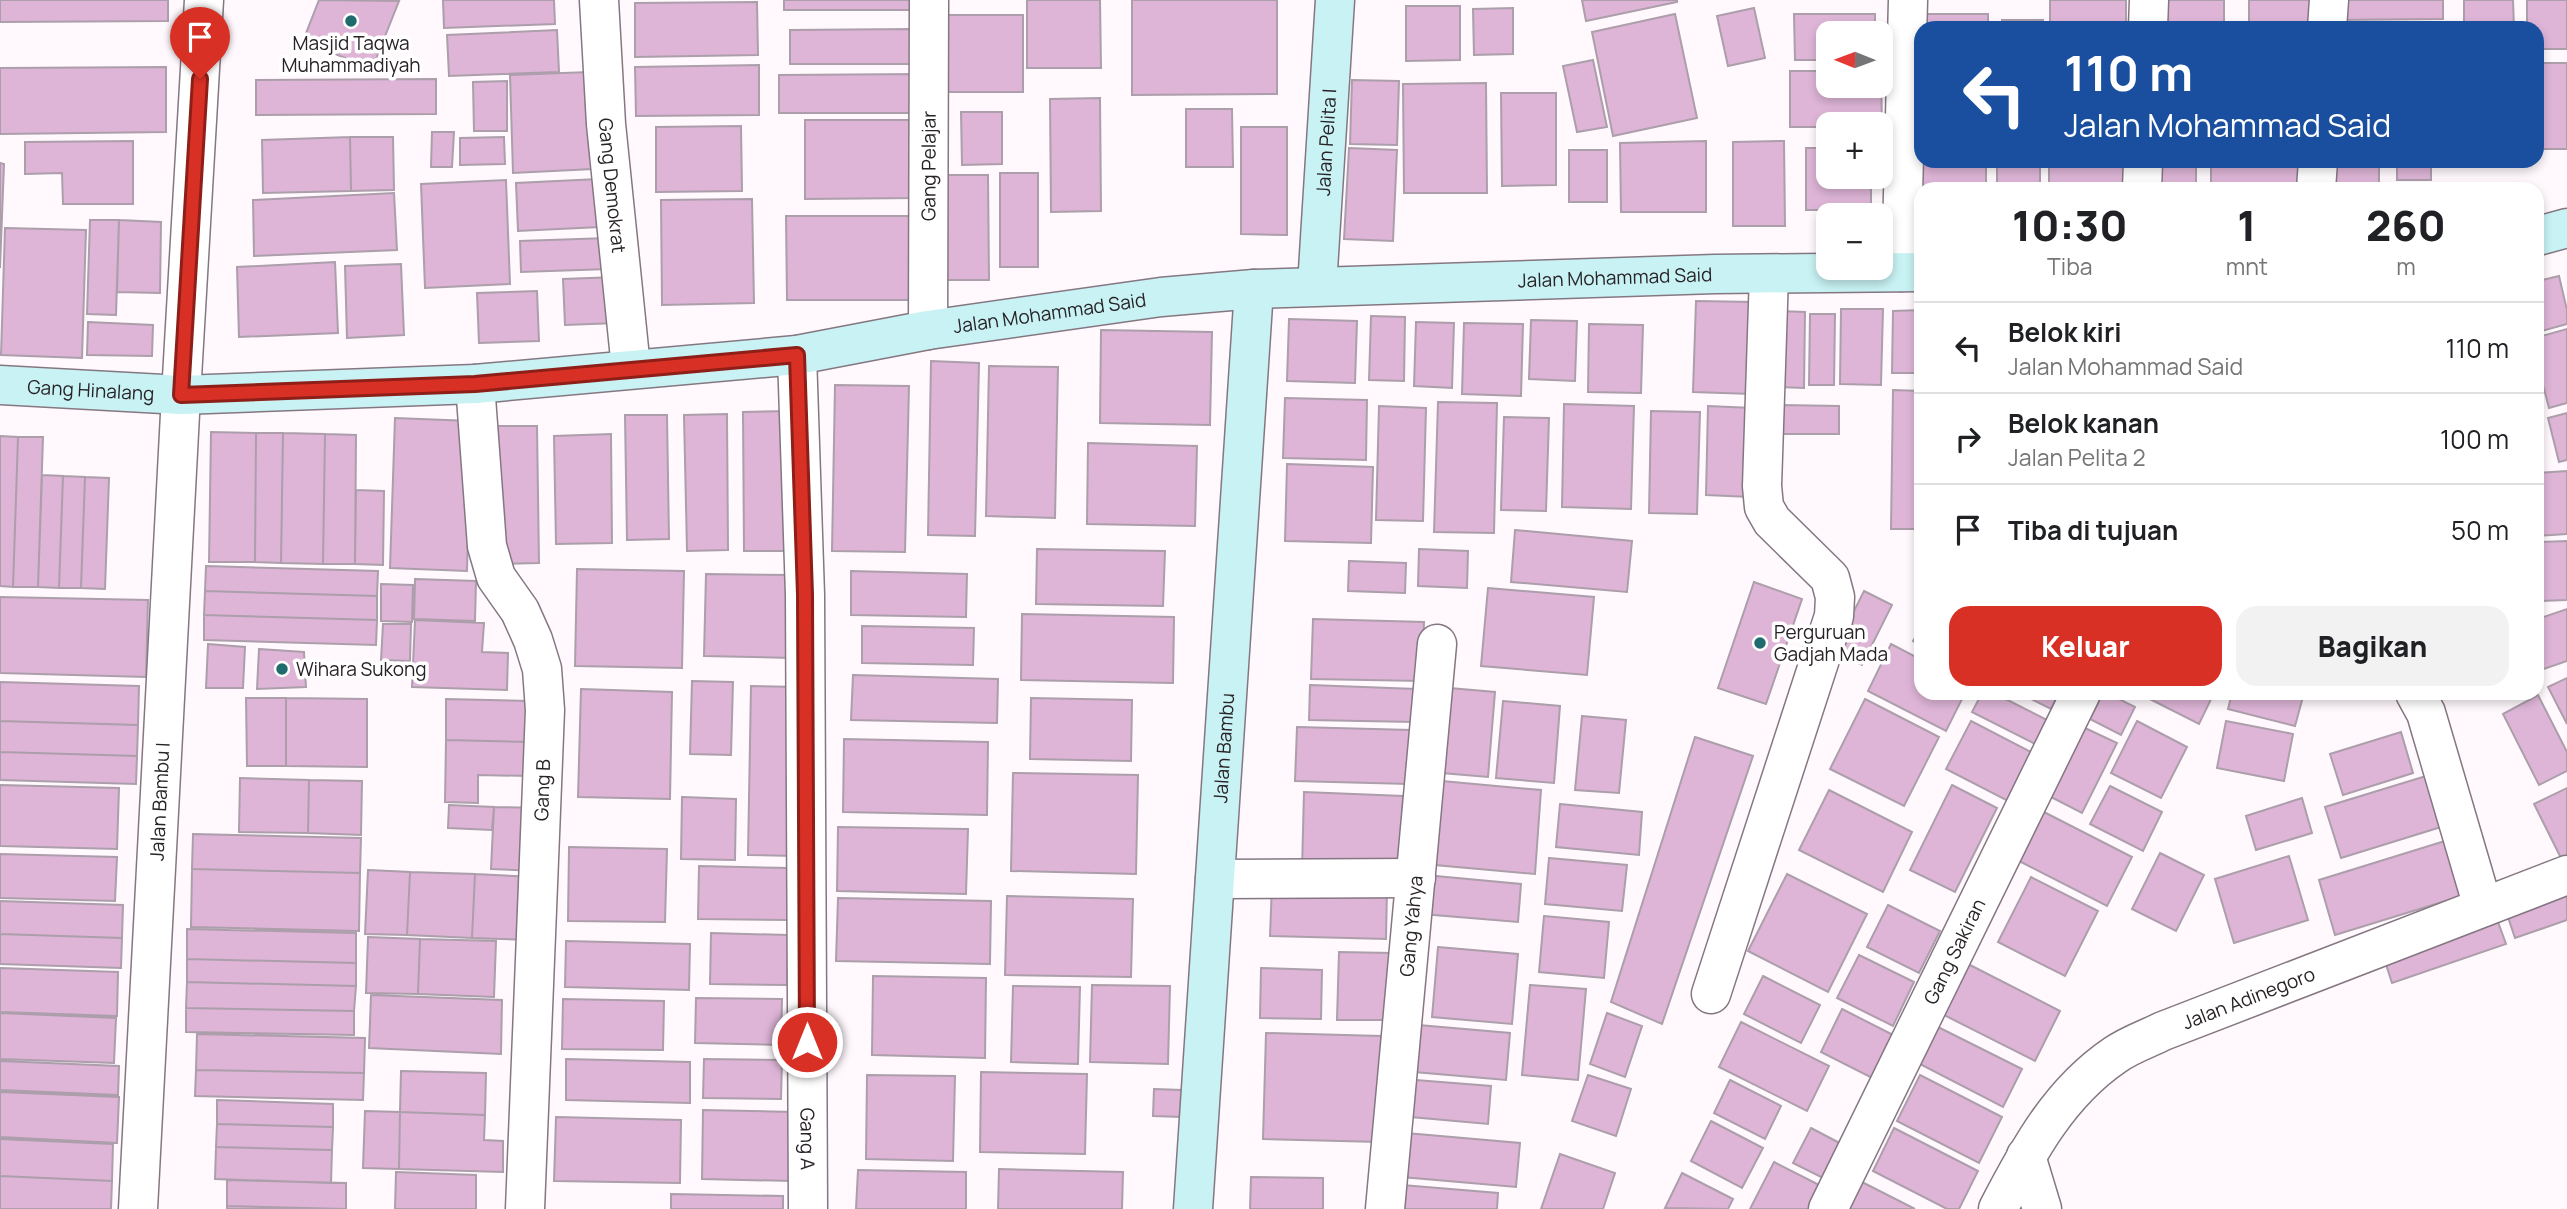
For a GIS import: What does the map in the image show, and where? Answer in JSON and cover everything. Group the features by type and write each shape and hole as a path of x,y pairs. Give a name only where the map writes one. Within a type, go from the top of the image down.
{"street":[{"name":"Jalan Bambu I","path":"138,1209 204,0"},
{"name":"Gang Demokrat","path":"599,0 606,124 631,368"},
{"name":"Gang Pelajar","path":"928,330 929,0"},
{"name":"Jalan Pelita I","path":"1317,286 1335,0"},
{"path":"1908,0 1911,272"},
{"path":"2148,21 2149,0"},
{"path":"2328,21 2329,0"},
{"path":"2544,234 2567,228"},
{"name":"Jalan Mohammad Said","path":"181,395 475,384 797,355 928,330 1161,297 1254,289 1911,272"},
{"path":"1711,994 1834,616 1835,597 1830,578 1772,522 1764,506 1762,486 1769,274"},
{"name":"Jalan Bambu","path":"1193,1209 1254,289"},
{"name":"Gang A","path":"797,355 805,595 807,1209"},
{"name":"Gang B","path":"475,384 487,546 496,577 520,611 533,640 542,669 545,710 526,1209"},
{"name":"Gang Hinalang","path":"0,385 181,395"},
{"name":"Gang Yahya","path":"1385,1209 1437,644"},
{"name":"Gang Sakiran","path":"1828,1209 2078,700"},
{"path":"2419,700 2426,713 2483,907"},
{"name":"Jalan Adinegoro","path":"1997,1209 2025,1156 2063,1100 2083,1080 2117,1054 2163,1031 2567,875"},
{"path":"1215,878 1416,878"},
{"path":"2025,1156 2042,1209"}],"building":[{"path":"0,0 168,0 168,21 0,22"},
{"name":"Masjid Taqwa Muhammadiyah","path":"319,0 399,1 372,69 303,41"},
{"path":"443,0 554,0 555,24 444,28"},
{"path":"784,0 916,0 916,10 784,10"},
{"path":"1027,0 1100,0 1101,68 1027,68"},
{"path":"1132,0 1277,0 1277,94 1132,95"},
{"path":"1582,0 1677,0 1677,2 1586,21"},
{"path":"2050,0 2126,0 2126,21 2050,21"},
{"path":"2160,0 2224,0 2224,21 2160,21"},
{"path":"2249,0 2314,0 2314,21 2249,21"},
{"path":"2337,0 2443,0 2443,19 2337,20"},
{"path":"2464,0 2513,0 2514,21 2464,21"},
{"path":"2527,0 2567,0 2567,49 2544,49 2544,21 2527,21"},
{"path":"757,2 758,55 635,57 635,3"},
{"path":"1406,6 1460,6 1460,60 1406,61"},
{"path":"1513,8 1513,54 1474,55 1473,9"},
{"path":"1754,8 1765,58 1728,66 1717,16"},
{"path":"1675,14 1697,118 1613,136 1592,32"},
{"path":"1794,14 1875,14 1875,21 1816,21 1816,60 1795,60"},
{"path":"1927,14 1988,14 1988,21 1927,21"},
{"path":"947,15 1023,15 1023,92 947,92"},
{"path":"2002,20 2043,20 2043,21"},
{"path":"913,29 913,64 790,64 790,30"},
{"path":"557,30 559,72 449,76 447,35"},
{"path":"1593,60 1607,127 1577,132 1563,66"},
{"path":"2544,63 2567,63 2567,149 2544,149"},
{"path":"759,65 759,115 636,116 635,67"},
{"path":"166,67 166,132 0,134 0,68"},
{"path":"1790,71 1816,71 1816,98 1881,98 1882,112 1816,112 1816,127 1790,127"},
{"path":"589,72 593,169 513,173 510,75"},
{"path":"922,74 922,113 779,113 779,75"},
{"path":"436,79 436,114 256,115 256,80"},
{"path":"1352,80 1399,81 1397,145 1350,144"},
{"path":"507,81 507,131 474,131 473,82"},
{"path":"1486,83 1487,193 1404,193 1403,84"},
{"path":"1501,93 1556,93 1556,185 1502,186"},
{"path":"1100,98 1101,211 1051,212 1050,99"},
{"path":"1186,109 1232,109 1233,167 1186,167"},
{"path":"961,112 1002,112 1002,164 962,165"},
{"path":"805,120 917,120 917,198 805,199"},
{"path":"741,126 742,191 656,192 656,127"},
{"path":"1241,127 1287,127 1287,235 1241,234"},
{"path":"432,132 454,132 452,167 431,167"},
{"path":"350,137 351,191 263,193 262,140"},
{"path":"350,137 393,137 394,190 351,191"},
{"path":"504,137 505,164 460,165 460,138"},
{"path":"133,141 133,204 63,204 62,173 25,174 25,142"},
{"path":"1706,141 1706,212 1621,212 1620,143"},
{"path":"1784,141 1785,226 1733,226 1733,142"},
{"path":"1349,148 1397,150 1393,241 1344,239"},
{"path":"1806,148 1816,148 1816,189 1871,189 1871,203 1816,203 1816,210 1806,210"},
{"path":"1569,150 1607,150 1607,202 1569,202"},
{"path":"0,163 4,164 0,268"},
{"path":"1922,168 1986,168 1986,182 1922,182"},
{"path":"1997,168 2040,168 2040,182 1997,182"},
{"path":"2049,168 2126,168 2126,182 2049,182"},
{"path":"2145,168 2196,168 2196,182 2146,182"},
{"path":"2211,168 2300,168 2301,182 2211,182"},
{"path":"2334,168 2379,168 2379,182 2334,182"},
{"path":"2397,168 2431,168 2431,180 2397,180"},
{"path":"1000,173 1038,173 1038,267 1000,267"},
{"path":"943,175 988,175 989,280 944,280"},
{"path":"598,179 600,227 518,231 516,183"},
{"path":"506,180 510,284 425,288 421,184"},
{"path":"394,193 397,250 254,256 253,200"},
{"path":"752,199 754,303 662,305 661,200"},
{"path":"786,216 916,216 916,300 787,300"},
{"path":"90,220 119,220 116,315 87,314"},
{"path":"119,220 161,222 160,293 117,292"},
{"path":"5,228 86,230 82,358 1,355"},
{"path":"608,238 609,269 521,272 520,241"},
{"path":"335,262 338,333 239,337 237,267"},
{"path":"401,264 404,335 347,338 345,266"},
{"path":"2559,276 2567,310 2567,324 2544,330 2544,280"},
{"path":"616,277 617,323 565,325 563,279"},
{"path":"537,291 539,341 479,343 477,293"},
{"path":"1696,301 1754,302 1752,394 1693,392"},
{"path":"1841,309 1883,309 1881,385 1840,384"},
{"path":"1914,310 1914,373 1892,373 1893,311"},
{"path":"1776,311 1805,312 1804,388 1775,387"},
{"path":"1810,314 1835,314 1834,385 1809,385"},
{"path":"1371,316 1405,317 1404,381 1369,380"},
{"path":"1289,319 1357,321 1355,383 1287,381"},
{"path":"1531,320 1577,321 1575,381 1529,379"},
{"path":"88,322 153,325 152,356 87,355"},
{"path":"1416,322 1454,323 1452,388 1414,386"},
{"path":"1464,323 1523,324 1521,396 1462,394"},
{"path":"1589,324 1643,325 1641,393 1588,392"},
{"path":"2567,329 2567,403 2549,408 2544,389 2544,335"},
{"path":"1101,330 1212,332 1210,425 1100,423"},
{"path":"931,361 979,363 975,536 928,535"},
{"path":"989,366 1058,367 1055,518 986,516"},
{"path":"835,385 909,386 905,552 832,551"},
{"path":"1893,390 1914,391 1914,529 1891,529"},
{"path":"1285,398 1367,400 1366,460 1283,458"},
{"path":"1438,402 1497,403 1494,533 1434,532"},
{"path":"1564,404 1634,406 1631,509 1562,507"},
{"path":"1782,405 1839,406 1839,434 1781,434"},
{"path":"1379,406 1426,408 1423,521 1376,520"},
{"path":"1708,406 1752,408 1750,497 1706,495"},
{"path":"792,411 794,551 744,551 743,412"},
{"path":"1651,411 1700,412 1697,514 1649,513"},
{"path":"2567,413 2567,460 2559,462 2548,418"},
{"path":"727,414 728,550 687,551 684,415"},
{"path":"625,415 667,415 669,539 627,540"},
{"path":"1504,417 1549,418 1546,511 1501,510"},
{"path":"395,418 471,421 467,571 390,568"},
{"path":"498,426 537,426 539,563 500,564"},
{"path":"211,432 256,433 255,562 209,562"},
{"path":"256,433 283,433 281,563 255,562"},
{"path":"283,433 325,434 323,564 281,563"},
{"path":"325,434 356,435 355,564 323,564"},
{"path":"611,434 612,543 556,544 554,436"},
{"path":"0,436 18,437 13,587 0,586"},
{"path":"18,437 43,437 38,587 13,587"},
{"path":"1088,443 1197,446 1195,526 1087,524"},
{"path":"1287,464 1373,467 1371,543 1285,541"},
{"path":"2567,471 2567,534 2544,536 2544,473"},
{"path":"42,475 63,476 59,588 38,587"},
{"path":"63,476 85,477 81,588 59,588"},
{"path":"85,477 109,478 105,589 81,588"},
{"path":"356,490 384,491 383,565 355,564"},
{"path":"1515,530 1632,541 1627,592 1511,582"},
{"path":"2567,541 2567,600 2544,601 2544,542"},
{"path":"1037,549 1165,551 1163,606 1036,604"},
{"path":"1419,549 1468,551 1467,588 1418,586"},
{"path":"1349,561 1406,563 1405,593 1348,591"},
{"path":"206,566 378,571 377,596 205,591"},
{"path":"577,569 684,571 682,668 575,666"},
{"path":"851,571 967,574 966,617 851,615"},
{"path":"706,574 794,575 792,658 704,656"},
{"path":"415,579 476,581 475,621 414,619"},
{"name":"Perguruan Gadjah Mada","path":"1754,582 1802,599 1766,704 1718,688"},
{"path":"381,584 413,585 412,622 381,621"},
{"path":"1488,588 1594,597 1587,675 1481,666"},
{"path":"205,591 377,596 377,620 204,615"},
{"path":"1864,591 1892,605 1862,665 1834,651"},
{"path":"0,597 148,600 146,677 0,673"},
{"path":"2567,609 2567,661 2544,669 2544,617"},
{"path":"1022,614 1174,617 1173,683 1021,680"},
{"path":"204,615 377,620 376,645 204,640"},
{"path":"1313,619 1424,622 1422,681 1311,679"},
{"path":"415,620 484,623 482,652 508,653 507,690 412,687"},
{"path":"383,624 411,624 410,661 381,660"},
{"path":"862,626 974,628 973,665 862,663"},
{"path":"208,644 245,647 243,688 206,688"},
{"path":"1891,644 1914,656 1914,700 1962,700 1946,731 1868,691"},
{"name":"Wihara Sukong","path":"259,649 304,652 306,687 257,689"},
{"path":"853,675 998,679 997,723 851,720"},
{"path":"2567,678 2567,724 2548,687"},
{"path":"692,681 733,682 731,755 690,754"},
{"path":"0,682 139,686 138,725 0,721"},
{"path":"1310,685 1416,689 1414,722 1309,720"},
{"path":"751,686 798,687 794,856 748,855"},
{"path":"1438,687 1495,692 1488,777 1430,772"},
{"path":"581,689 672,692 670,799 578,797"},
{"path":"246,698 286,698 286,766 247,766"},
{"path":"286,698 367,699 367,767 286,766"},
{"path":"1031,698 1132,700 1131,761 1030,759"},
{"path":"446,699 530,701 530,742 446,740"},
{"path":"1865,699 1939,737 1904,806 1830,769"},
{"path":"1978,700 2008,700 2047,720 2035,744 1972,712"},
{"path":"2033,700 2056,700 2051,709"},
{"path":"2100,700 2121,700 2135,707 2121,735 2090,719"},
{"path":"2152,700 2211,700 2199,724"},
{"path":"2230,700 2302,700 2295,726 2228,709"},
{"path":"2529,700 2541,700 2567,752 2567,771 2539,785 2503,714"},
{"path":"1503,701 1560,706 1554,783 1496,778"},
{"path":"1582,716 1626,720 1619,793 1575,790"},
{"path":"0,721 138,725 137,756 0,752"},
{"path":"1971,721 2033,753 2008,801 1946,769"},
{"path":"2137,721 2187,747 2161,798 2111,773"},
{"path":"2226,721 2293,734 2284,781 2217,768"},
{"path":"1297,727 1411,730 1409,784 1295,781"},
{"path":"2085,728 2117,743 2082,813 2051,797"},
{"path":"2401,732 2413,773 2343,795 2330,754"},
{"path":"1695,737 1753,756 1662,1024 1611,1002"},
{"path":"844,739 988,742 987,815 843,812"},
{"path":"446,740 530,742 529,776 478,775 478,803 445,802"},
{"path":"0,752 137,756 136,784 0,780"},
{"path":"1013,773 1138,775 1136,874 1011,871"},
{"path":"2426,776 2441,827 2341,858 2325,807"},
{"path":"240,778 309,780 308,833 239,832"},
{"path":"309,780 362,781 361,835 308,833"},
{"path":"1442,781 1541,790 1535,874 1435,865"},
{"path":"0,785 119,788 117,849 0,846"},
{"path":"1952,785 1997,808 1955,892 1910,870"},
{"path":"2110,786 2162,812 2143,851 2090,824"},
{"path":"2567,788 2567,857 2562,860 2534,804"},
{"path":"1829,790 1912,832 1883,892 1799,850"},
{"path":"1304,792 1403,796 1401,872 1302,870"},
{"path":"682,797 736,799 735,860 681,859"},
{"path":"2302,798 2312,833 2256,850 2246,816"},
{"path":"1560,804 1642,812 1639,855 1556,847"},
{"path":"449,805 494,807 492,830 448,828"},
{"path":"494,807 538,808 537,871 491,869"},
{"path":"2042,811 2132,857 2107,906 2017,860"},
{"path":"838,827 968,829 966,894 837,891"},
{"path":"193,834 361,838 360,873 192,869"},
{"path":"2448,840 2465,895 2335,935 2319,880"},
{"path":"569,847 667,849 665,922 568,921"},
{"path":"2160,853 2204,875 2176,931 2132,909"},
{"path":"0,854 117,857 115,901 0,898"},
{"path":"2289,856 2308,920 2234,943 2215,879"},
{"path":"1549,858 1627,865 1622,911 1545,904"},
{"path":"699,866 789,868 788,920 698,919"},
{"path":"192,869 360,873 359,931 191,927"},
{"path":"368,870 410,872 407,935 365,934"},
{"path":"410,872 475,874 472,938 407,935"},
{"path":"475,874 535,877 532,940 472,938"},
{"path":"1787,874 1867,914 1828,992 1748,951"},
{"path":"1425,875 1521,884 1518,922 1422,914"},
{"path":"2031,877 2098,911 2065,976 1998,942"},
{"path":"1272,884 1387,887 1386,939 1270,936"},
{"path":"2567,890 2567,920 2515,938 2506,911"},
{"path":"1007,896 1133,899 1131,977 1005,975"},
{"path":"838,898 991,901 990,964 836,961"},
{"path":"0,901 123,905 122,938 0,934"},
{"path":"1888,905 1940,931 1919,973 1867,947"},
{"path":"2494,911 2506,944 2392,983 2381,949"},
{"path":"1544,916 1609,922 1604,978 1539,972"},
{"path":"187,929 356,933 356,963 187,959"},
{"path":"711,933 788,935 787,985 710,984"},
{"path":"0,934 122,938 121,968 0,964"},
{"path":"368,937 420,939 418,994 366,993"},
{"path":"420,939 496,941 494,997 418,994"},
{"path":"566,941 690,944 689,990 565,987"},
{"path":"1438,947 1518,954 1512,1024 1432,1017"},
{"path":"1339,952 1392,953 1390,1020 1337,1020"},
{"path":"1859,955 1914,982 1893,1026 1837,998"},
{"path":"187,959 356,963 356,986 187,982"},
{"path":"1968,964 2060,1011 2035,1061 1942,1014"},
{"path":"0,968 118,972 117,1016 0,1012"},
{"path":"1261,968 1322,970 1321,1019 1260,1018"},
{"path":"873,976 986,978 985,1058 872,1055"},
{"path":"1763,976 1820,1005 1801,1043 1744,1014"},
{"path":"187,982 356,986 354,1011 186,1008"},
{"path":"1092,985 1170,986 1168,1064 1090,1062"},
{"path":"1530,985 1586,989 1578,1080 1522,1075"},
{"path":"1013,986 1080,987 1078,1064 1011,1062"},
{"path":"371,995 502,1000 501,1054 369,1048"},
{"path":"696,998 782,999 781,1045 695,1043"},
{"path":"563,999 664,1001 663,1050 562,1049"},
{"path":"186,1008 354,1011 354,1035 186,1032"},
{"path":"1842,1009 1903,1040 1882,1083 1821,1052"},
{"path":"0,1013 116,1018 114,1063 0,1059"},
{"path":"1607,1013 1642,1026 1625,1077 1590,1064"},
{"path":"1741,1022 1829,1066 1807,1111 1719,1067"},
{"path":"1407,1024 1510,1033 1506,1080 1403,1071"},
{"path":"1938,1027 2022,1069 2003,1107 1920,1064"},
{"path":"1266,1033 1381,1036 1379,1142 1263,1139"},
{"path":"197,1034 365,1038 364,1073 196,1070"},
{"path":"566,1059 690,1062 690,1103 566,1100"},
{"path":"704,1059 782,1060 781,1099 703,1098"},
{"path":"0,1061 119,1066 118,1095 0,1090"},
{"path":"196,1070 364,1073 363,1100 195,1096"},
{"path":"401,1071 486,1073 485,1115 400,1112"},
{"path":"981,1072 1087,1074 1085,1154 980,1152"},
{"path":"867,1075 955,1076 953,1161 866,1159"},
{"path":"1588,1075 1631,1089 1616,1136 1572,1121"},
{"path":"1920,1075 2002,1117 1979,1163 1897,1121"},
{"path":"1403,1079 1491,1086 1488,1124 1400,1116"},
{"path":"1730,1080 1781,1106 1765,1139 1714,1113"},
{"path":"1154,1089 1182,1090 1181,1117 1153,1116"},
{"path":"0,1092 119,1097 117,1143 0,1137"},
{"path":"217,1100 333,1104 333,1127 217,1124"},
{"path":"703,1110 793,1112 792,1181 702,1179"},
{"path":"365,1111 400,1112 399,1169 363,1168"},
{"path":"400,1112 485,1115 484,1140 503,1141 503,1172 399,1169"},
{"path":"556,1117 681,1120 680,1183 554,1181"},
{"path":"1711,1121 1763,1148 1742,1188 1691,1161"},
{"path":"217,1124 333,1127 332,1150 216,1147"},
{"path":"1811,1128 1851,1149 1833,1183 1793,1163"},
{"path":"1894,1128 1978,1171 1959,1209 1947,1209 1873,1171"},
{"path":"1406,1133 1520,1143 1516,1187 1402,1177"},
{"path":"0,1139 113,1144 112,1181 0,1176"},
{"path":"216,1147 332,1150 331,1183 215,1179"},
{"path":"1560,1154 1615,1173 1603,1209 1541,1209"},
{"path":"1774,1162 1827,1189 1817,1209 1750,1209"},
{"path":"999,1169 1123,1172 1122,1209 998,1209"},
{"path":"858,1170 966,1172 966,1209 856,1209"},
{"path":"396,1172 476,1175 476,1209 395,1209"},
{"path":"1682,1173 1733,1199 1728,1209 1665,1208"},
{"path":"0,1176 112,1181 111,1209 0,1209"},
{"path":"1251,1177 1323,1178 1323,1209 1250,1209"},
{"path":"227,1180 346,1183 346,1209 227,1206"},
{"path":"1858,1180 1915,1209 1844,1209"},
{"path":"1390,1184 1498,1193 1497,1209 1387,1209"},
{"path":"671,1194 783,1196 783,1209 671,1209"},
{"path":"227,1206 337,1209 227,1209"}],"place":[{"name":"Masjid Taqwa Muhammadiyah","path":"351,21"},
{"name":"Perguruan Gadjah Mada","path":"1760,643"},
{"name":"Wihara Sukong","path":"282,669"}],"route":[{"path":"200,79 181,395 475,384 797,355 805,595 807,1042"}]}
